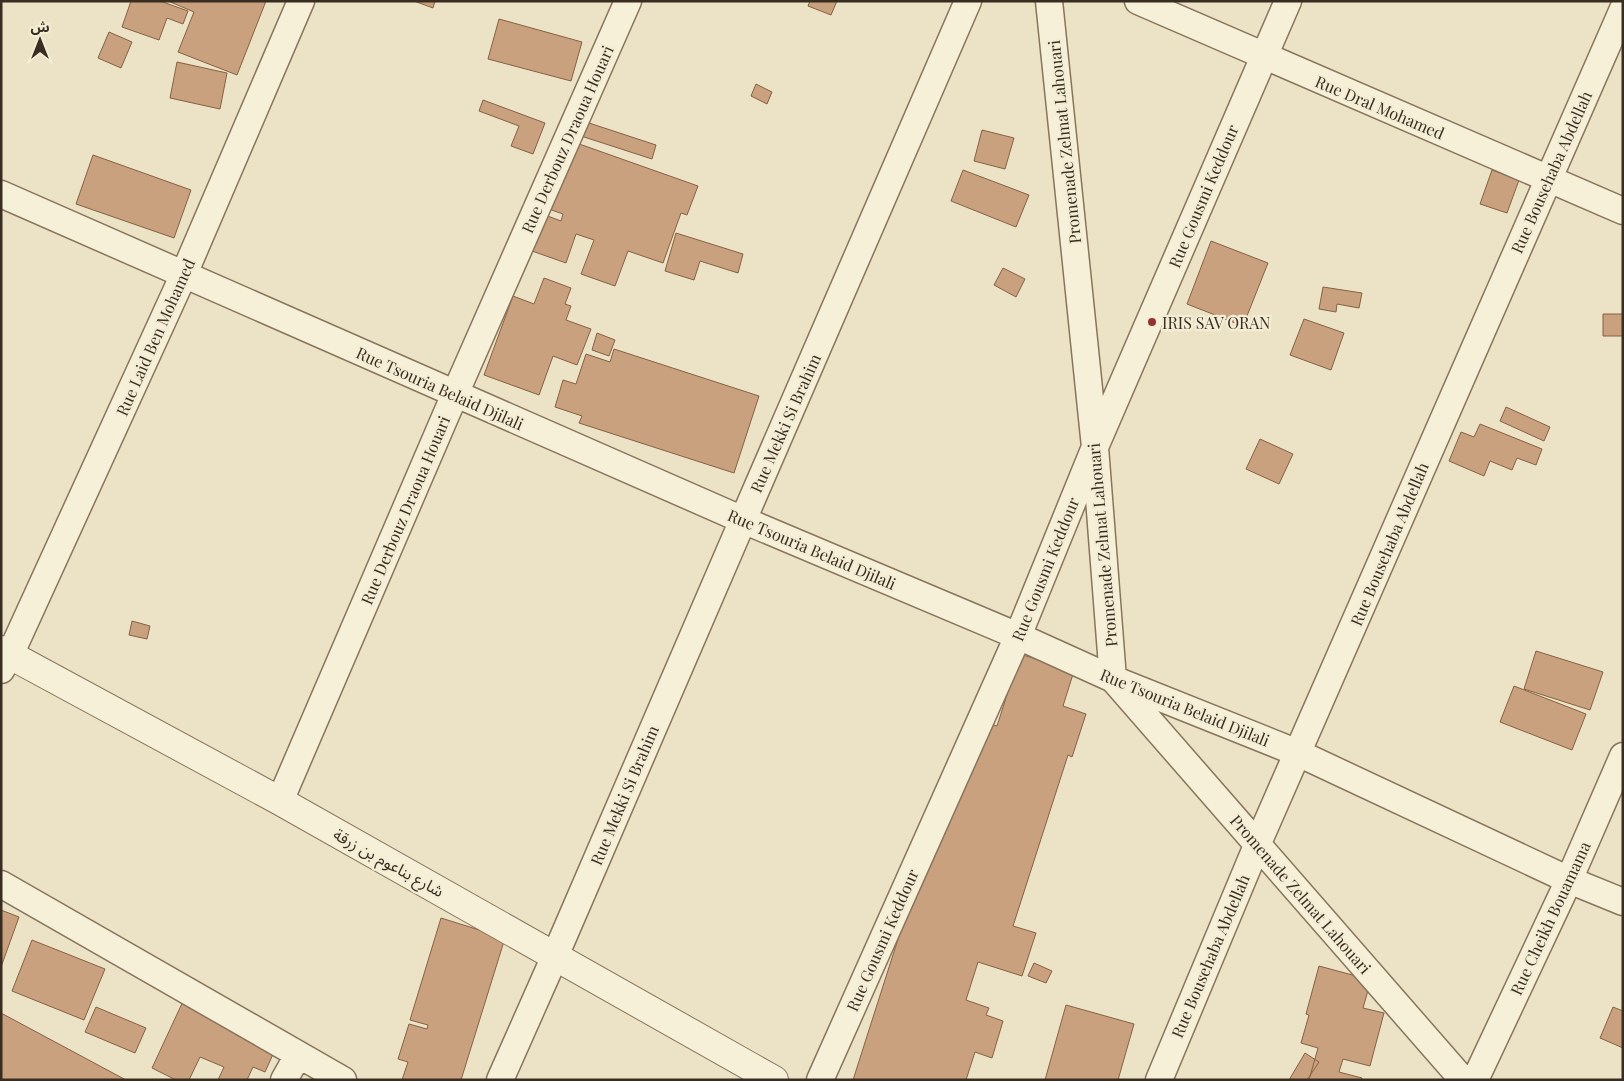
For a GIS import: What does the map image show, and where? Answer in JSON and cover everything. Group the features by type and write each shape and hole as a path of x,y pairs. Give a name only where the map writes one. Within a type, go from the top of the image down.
{"street":[{"name":"Rue Laid Ben Mohamed","path":"4,658 184,274 301,1"},
{"name":"Rue Derbouz Draoua Houari","path":"280,801 454,394 628,1"},
{"name":"Rue Mekki Si Brahim","path":"500,1080 968,1"},
{"name":"Promenade Zelmat Lahouari","path":"1049,1 1095,447 1113,679 1463,1080"},
{"name":"Rue Dral Mohamed","path":"1138,1 1623,211"},
{"name":"Rue Gousmi Keddour","path":"820,1080 1018,636 1095,447 1288,1"},
{"name":"Rue Bousehaba Abdellah","path":"1158,1080 1258,843 1623,9"},
{"name":"Rue Tsouria Belaid Djilali","path":"1,194 743,520 1018,636 1113,679 1298,753 1569,880 1623,902"},
{"name":"شارع بناعوم بن زرقة","path":"4,658 280,801 774,1080"},
{"name":"Rue Cheikh Bouamama","path":"1475,1080 1569,880 1623,756"},
{"path":"1,884 343,1080"},
{"path":"284,1080 298,1055"}],"building":[{"path":"131,1 160,1 188,11 183,24 167,18 159,40 122,27"},
{"path":"168,1 266,1 237,75 178,52 194,12"},
{"path":"414,1 435,1 433,8"},
{"path":"810,1 837,1 831,15 808,6"},
{"path":"499,19 582,42 571,81 488,59"},
{"path":"109,32 132,42 121,68 98,58"},
{"path":"177,62 227,73 220,109 170,98"},
{"path":"756,84 772,92 767,104 751,96"},
{"path":"483,100 545,123 533,154 511,146 519,126 479,111"},
{"path":"586,122 656,145 652,159 581,136"},
{"path":"982,130 1014,138 1005,169 974,161"},
{"path":"568,140 698,186 687,215 681,213 663,263 628,251 615,286 581,274 594,240 576,234 566,263 532,251 545,215 561,221 563,214 543,207"},
{"path":"93,155 191,190 174,238 76,204"},
{"path":"963,170 1029,195 1016,227 951,201"},
{"path":"1492,170 1519,180 1507,213 1480,204"},
{"path":"676,233 743,254 738,273 700,261 694,280 665,271"},
{"path":"1211,241 1268,263 1243,326 1187,304"},
{"path":"1003,268 1025,279 1016,297 994,285"},
{"path":"544,278 571,288 565,304 571,306 566,320 591,329 577,365 553,356 539,395 484,375 513,296 534,304"},
{"path":"1323,287 1362,293 1359,308 1337,304 1336,312 1319,309"},
{"path":"1603,314 1623,314 1623,336 1603,336"},
{"path":"1304,319 1344,333 1331,370 1290,355"},
{"path":"597,333 615,340 609,356 592,350"},
{"path":"614,349 759,396 734,473 579,423 582,416 555,407 563,380 576,384 586,354 610,362"},
{"path":"1506,407 1550,427 1544,441 1500,421"},
{"path":"1480,424 1542,449 1536,465 1517,458 1512,470 1490,461 1484,476 1449,461 1461,432 1474,437"},
{"path":"1260,439 1293,454 1279,484 1246,469"},
{"path":"132,621 150,626 147,639 129,635"},
{"path":"1536,651 1603,672 1590,710 1524,689"},
{"path":"1020,654 1074,671 1063,706 1086,714 1072,757 1068,755 1013,926 1036,933 1022,976 978,962 966,1000 989,1008 986,1015 1003,1021 992,1058 975,1052 966,1080 853,1080 969,717 997,726"},
{"path":"1514,686 1586,714 1572,750 1500,722"},
{"path":"1,910 19,917 1,967"},
{"path":"441,918 505,938 461,1080 402,1080 408,1062 398,1059 409,1024 427,1029 428,1025 410,1020"},
{"path":"32,940 105,969 84,1020 12,991"},
{"path":"1034,963 1052,971 1046,983 1028,976"},
{"path":"1319,966 1371,980 1363,1008 1384,1013 1370,1066 1343,1059 1339,1072 1362,1078 1362,1080 1309,1080 1318,1048 1301,1043 1309,1015 1306,1014"},
{"path":"185,997 279,1041 265,1072 253,1067 247,1080 218,1080 224,1067 200,1057 189,1080 176,1080 152,1068"},
{"path":"1066,1005 1134,1024 1118,1080 1045,1080"},
{"path":"96,1007 146,1028 135,1053 85,1032"},
{"path":"1613,1007 1623,1011 1623,1048 1600,1038"},
{"path":"1,1013 126,1080 1,1080"},
{"path":"1305,1053 1319,1062 1307,1080 1289,1080"}],"place":[{"name":"IRIS SAV ORAN","path":"1152,322"}]}
